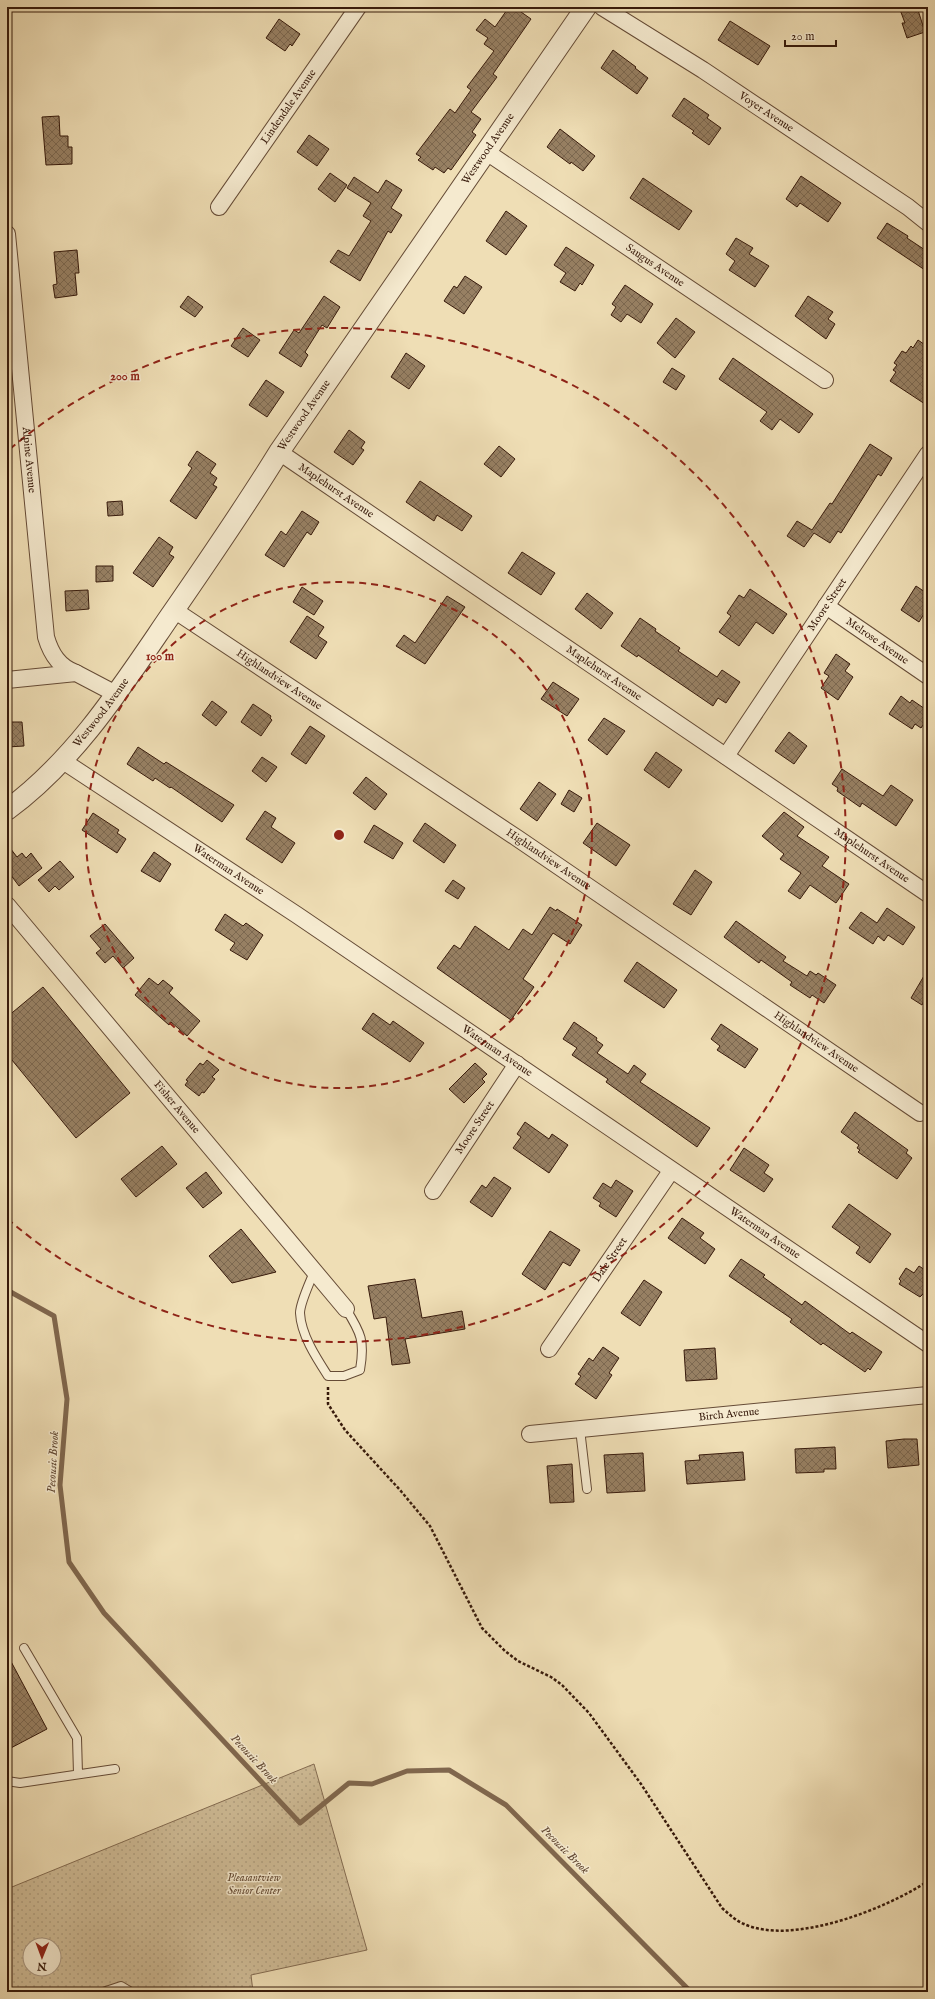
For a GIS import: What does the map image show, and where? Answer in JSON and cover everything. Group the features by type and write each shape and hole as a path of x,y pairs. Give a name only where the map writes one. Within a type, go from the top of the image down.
{"street":[{"name":"Lindendale Avenue","path":"219,207 358,7"},
{"name":"Westwood Avenue","path":"7,810 32,791 63,760 116,694 256,489 279,452 485,151 586,7"},
{"name":"Voyer Avenue","path":"602,7 722,83 908,207 928,223"},
{"name":"Saugus Avenue","path":"485,151 825,380"},
{"name":"Alpine Avenue","path":"7,234 48,646 64,667 116,694"},
{"name":"Maplehurst Avenue","path":"279,452 928,894"},
{"name":"Moore Street","path":"726,756 928,454"},
{"name":"Melrose Avenue","path":"826,606 928,676"},
{"name":"Highlandview Avenue","path":"174,610 517,838 920,1113"},
{"path":"7,680 76,673"},
{"name":"Waterman Avenue","path":"63,760 297,915 517,1064 671,1171 928,1344"},
{"name":"Fisher Avenue","path":"7,905 346,1309"},
{"name":"Moore Street","path":"433,1191 517,1064"},
{"name":"Dale Street","path":"549,1349 671,1171"},
{"name":"Birch Avenue","path":"530,1434 928,1395"}],"lane":[{"path":"314,1272 300,1312 304,1329 311,1346 328,1376 344,1376 360,1370 363,1349 356,1326 346,1309"},
{"path":"580,1429 587,1489"},
{"path":"24,1648 77,1738 78,1774"},
{"path":"7,1781 20,1783 115,1769"},
{"path":"103,1992 121,1986 131,1992"}],"path":[{"path":"328,1376 328,1404 345,1430 400,1490 430,1526 482,1628 505,1651 518,1661 551,1677 589,1713 641,1784 722,1908 735,1919 751,1927 769,1930 826,1925 853,1918 873,1910 928,1881"}],"green space":[{"name":"Pleasantview Senior Center","path":"314,1764 367,1950 251,1975 253,1992 7,1992 7,1889"}],"building":[{"path":"509,7 514,7 531,19 493,74 497,77 471,112 481,119 472,132 476,135 451,170 448,168 444,173 435,167 433,170 418,160 421,157 416,154 450,109 455,113 471,90 467,87 494,51 484,44 488,38 476,30 485,19 495,27"},
{"path":"899,7 917,7 925,32 907,38 902,23 905,23"},
{"path":"279,19 300,34 292,46 290,44 285,51 266,38"},
{"path":"730,21 770,46 758,65 718,40"},
{"path":"613,50 648,78 637,94 601,68"},
{"path":"684,98 709,115 707,118 721,128 709,145 692,133 694,131 672,116"},
{"path":"59,116 60,136 68,136 68,147 72,147 72,164 46,165 42,117"},
{"path":"560,129 595,156 583,171 571,162 570,164 547,147"},
{"path":"309,135 329,149 317,166 297,152"},
{"path":"330,173 347,185 335,202 318,189"},
{"path":"801,176 841,203 828,222 800,203 797,207 786,199"},
{"path":"354,177 378,193 386,180 402,190 391,208 402,215 391,233 388,231 360,281 330,262 338,250 349,256 371,221 363,216 371,203 347,188"},
{"path":"643,178 692,211 679,230 630,198"},
{"path":"506,211 527,226 506,255 486,241"},
{"path":"887,223 908,236 907,238 928,252 928,272 877,238"},
{"path":"736,238 753,248 749,254 769,266 755,287 729,270 735,261 726,254"},
{"path":"566,247 594,265 582,285 580,283 575,291 560,282 566,273 554,265"},
{"path":"77,250 79,273 75,273 77,295 55,298 53,285 57,284 54,252"},
{"path":"465,276 482,287 464,314 444,301 454,286 457,288"},
{"path":"625,285 653,304 641,323 627,314 621,322 611,315 616,307 612,304"},
{"path":"188,296 203,307 195,317 180,307"},
{"path":"324,296 340,307 327,328 322,325 305,352 308,355 301,367 279,353 294,330 299,333"},
{"path":"808,296 833,312 828,319 835,324 826,339 795,316"},
{"path":"676,318 695,332 675,358 657,343"},
{"path":"243,328 260,340 248,357 231,346"},
{"path":"918,340 928,347 928,406 890,381 896,372 893,370 897,365 894,363 902,351 906,353 911,346 913,348"},
{"path":"406,353 425,366 409,389 391,377"},
{"path":"733,358 813,414 799,433 780,419 772,430 760,421 767,412 719,379"},
{"path":"672,368 685,376 676,390 663,382"},
{"path":"266,380 284,392 267,417 249,405"},
{"path":"349,430 365,442 361,448 364,450 353,465 334,452"},
{"path":"870,444 892,458 881,476 878,474 841,533 838,531 830,543 814,533 804,547 787,536 797,521 812,530 830,503 832,504"},
{"path":"499,446 515,459 501,477 484,464"},
{"path":"197,451 216,464 210,473 217,478 213,485 217,487 196,519 170,501 192,468 188,465"},
{"path":"420,481 472,516 462,531 437,515 434,521 406,502"},
{"path":"122,501 123,515 108,516 107,502"},
{"path":"302,511 319,522 311,535 307,532 284,567 265,555 281,531 286,535"},
{"path":"159,537 173,547 169,554 174,557 153,587 133,573"},
{"path":"522,552 555,573 541,595 508,573"},
{"path":"96,566 113,566 113,581 96,582"},
{"path":"916,586 928,594 928,607 919,622 901,610"},
{"path":"302,587 323,601 314,615 293,602"},
{"path":"750,589 787,614 773,634 756,622 739,646 719,632 731,616 727,613 739,595 744,598"},
{"path":"88,590 89,609 66,611 65,591"},
{"path":"587,593 613,613 601,629 575,609"},
{"path":"447,596 465,607 425,664 396,646 404,635 415,643"},
{"path":"307,616 324,627 318,636 327,642 316,659 290,642"},
{"path":"640,618 656,629 655,631 680,648 678,651 717,677 722,670 740,682 726,703 718,698 713,706 638,655 637,657 621,646"},
{"path":"836,654 850,664 845,671 853,677 838,700 821,688 829,676 824,673"},
{"path":"553,682 579,699 567,716 541,699"},
{"path":"901,696 910,703 912,700 928,711 928,718 921,728 915,724 912,729 889,714"},
{"path":"212,701 227,712 216,726 202,715"},
{"path":"253,704 271,716 270,718 272,720 261,736 241,722"},
{"path":"604,718 625,731 607,755 588,740"},
{"path":"7,722 22,722 24,746 7,747"},
{"path":"310,726 325,736 306,764 291,754"},
{"path":"789,732 807,746 794,764 775,751"},
{"path":"138,747 164,764 166,762 234,805 222,822 171,787 170,788 155,778 153,781 127,764"},
{"path":"656,752 682,770 669,788 644,770"},
{"path":"262,757 277,767 266,782 252,771"},
{"path":"842,769 883,796 891,785 913,800 896,826 862,803 860,807 837,791 838,788 832,784"},
{"path":"366,777 387,794 375,810 353,793"},
{"path":"539,782 556,794 537,821 520,809"},
{"path":"569,790 582,798 574,812 561,804"},
{"path":"265,811 276,818 271,827 295,843 282,863 246,839"},
{"path":"784,812 804,827 797,836 829,857 822,866 849,884 836,903 810,885 800,899 788,891 801,873 780,859 784,854 762,836"},
{"path":"93,813 119,830 117,833 126,839 117,853 82,830"},
{"path":"425,823 456,845 444,863 413,841"},
{"path":"597,823 630,845 616,866 583,843"},
{"path":"374,825 403,843 393,859 364,842"},
{"path":"7,844 17,857 22,853 26,858 31,853 42,868 19,886 7,870"},
{"path":"154,852 171,864 160,882 141,871"},
{"path":"60,861 74,877 59,890 55,886 49,892 38,880"},
{"path":"695,870 712,882 691,915 673,904"},
{"path":"453,880 465,888 458,899 445,891"},
{"path":"550,907 556,911 557,909 582,925 570,944 553,933 523,979 534,987 511,1020 437,968 454,945 460,949 475,926 509,950 523,929 532,935"},
{"path":"887,908 915,927 903,945 888,935 884,941 878,936 873,944 849,928 861,912 877,923"},
{"path":"225,914 243,926 246,923 263,935 247,960 230,950 235,943 215,930"},
{"path":"736,921 786,957 783,961 807,976 810,971 816,975 818,973 836,985 824,1003 812,995 810,998 790,985 792,982 761,960 759,963 724,937"},
{"path":"105,924 134,958 123,968 113,956 105,963 96,953 101,949 90,936"},
{"path":"637,962 677,990 664,1008 624,981"},
{"path":"928,969 928,994 922,1005 911,998"},
{"path":"149,978 158,985 163,980 173,988 169,993 200,1021 187,1036 171,1022 169,1025 135,995"},
{"path":"43,987 130,1093 76,1138 7,1054 7,1017"},
{"path":"373,1013 390,1025 393,1021 424,1043 410,1062 362,1029"},
{"path":"574,1022 597,1038 596,1040 603,1045 597,1053 628,1074 634,1065 646,1074 640,1082 710,1128 697,1147 606,1082 608,1079 572,1055 577,1048 563,1039"},
{"path":"721,1024 758,1049 745,1068 717,1050 720,1046 711,1039"},
{"path":"207,1060 219,1070 212,1077 215,1079 204,1093 202,1092 199,1096 185,1085 188,1081 186,1080 200,1063 203,1065"},
{"path":"475,1063 487,1074 482,1079 485,1082 464,1103 449,1089"},
{"path":"855,1112 908,1150 906,1153 912,1158 897,1179 858,1152 860,1150 857,1148 859,1145 841,1132"},
{"path":"525,1122 549,1139 552,1134 568,1145 549,1173 513,1148 521,1137 517,1134"},
{"path":"162,1146 177,1164 136,1197 121,1179"},
{"path":"744,1148 769,1165 764,1173 773,1179 764,1192 730,1170"},
{"path":"206,1172 222,1193 203,1208 186,1188"},
{"path":"494,1177 511,1188 492,1217 470,1202 482,1185 486,1188"},
{"path":"616,1180 633,1191 616,1217 599,1206 601,1203 593,1198 603,1183 611,1188"},
{"path":"849,1204 891,1234 870,1263 856,1253 860,1247 832,1227"},
{"path":"682,1218 704,1233 700,1238 715,1249 705,1264 668,1238"},
{"path":"241,1229 276,1272 232,1283 209,1256"},
{"path":"550,1231 580,1250 570,1266 563,1262 545,1290 522,1274"},
{"path":"741,1259 765,1275 763,1277 802,1305 805,1301 850,1334 852,1332 882,1352 870,1370 868,1368 865,1372 823,1343 821,1345 790,1322 792,1319 729,1276"},
{"path":"919,1266 928,1272 928,1298 923,1294 920,1297 899,1284 901,1281 899,1279 906,1268 914,1273"},
{"path":"415,1279 422,1318 462,1311 465,1329 405,1339 410,1363 392,1365 386,1317 374,1319 368,1286"},
{"path":"644,1280 662,1292 640,1326 621,1313"},
{"path":"603,1347 619,1358 609,1373 612,1375 596,1399 575,1384 581,1376 578,1374 589,1358 593,1361"},
{"path":"715,1348 717,1379 686,1381 684,1350"},
{"path":"917,1439 919,1465 888,1468 886,1441"},
{"path":"835,1447 836,1469 824,1469 824,1472 796,1473 795,1449"},
{"path":"743,1452 745,1480 687,1484 685,1461 700,1460 699,1455"},
{"path":"643,1453 645,1491 607,1493 604,1455"},
{"path":"572,1464 574,1502 550,1503 547,1466"},
{"path":"7,1654 47,1729 7,1750"}],"waterway":[{"name":"Pecousic Brook","path":"7,1290 54,1316 67,1399 60,1485 69,1562 104,1613 300,1823 349,1783 372,1784 407,1771 449,1770 506,1805 691,1992"}]}
